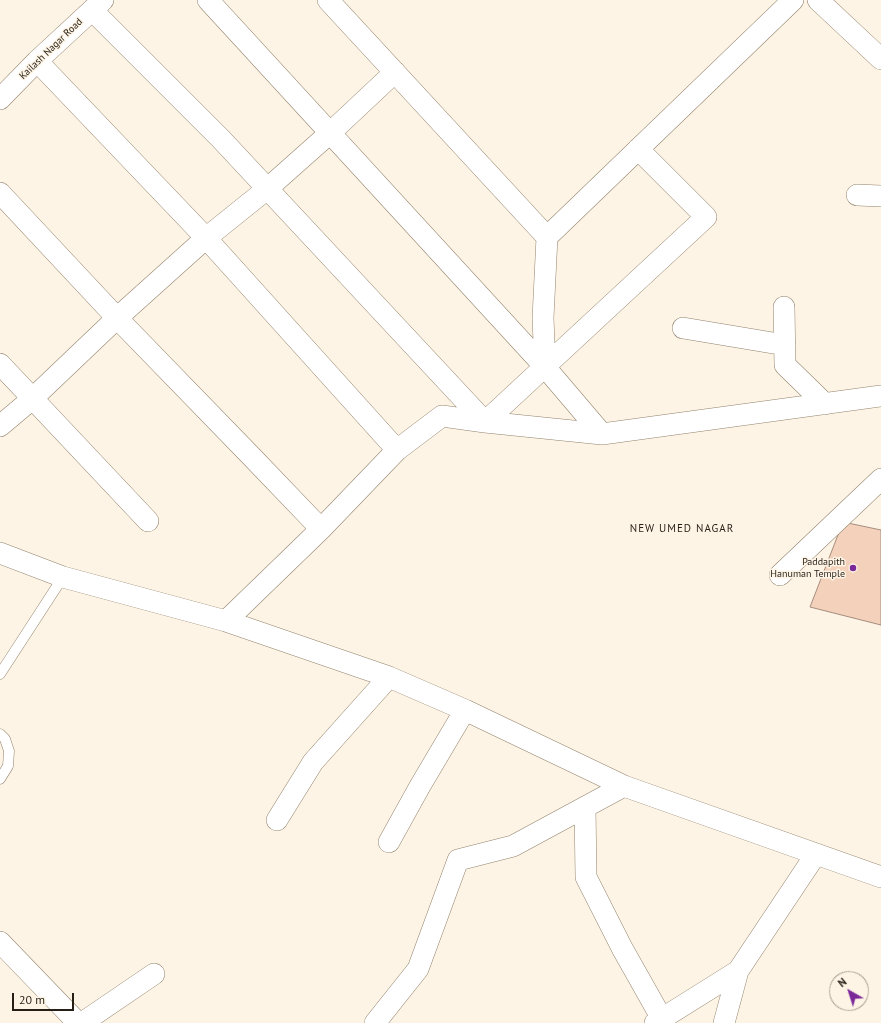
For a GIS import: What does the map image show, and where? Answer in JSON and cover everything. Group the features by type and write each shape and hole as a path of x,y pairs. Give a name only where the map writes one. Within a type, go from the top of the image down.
{"street":[{"path":"208,0 545,367 602,434"},
{"path":"328,0 546,237"},
{"path":"545,367 543,318 546,237 793,0"},
{"path":"818,0 881,59"},
{"path":"97,5 220,140 485,422"},
{"name":"Kailash Nagar Road","path":"0,99 97,5"},
{"path":"37,62 206,238 397,450"},
{"path":"0,426 32,399 116,318 206,238 267,189 395,72"},
{"path":"485,422 706,217 638,149"},
{"path":"0,193 116,318 321,529"},
{"path":"857,195 881,196"},
{"path":"784,307 785,365 825,404"},
{"path":"683,328 785,345"},
{"path":"0,364 148,521"},
{"path":"226,621 321,529 397,450 442,416 602,434 881,396"},
{"path":"780,575 881,479"},
{"path":"0,553 63,577 226,621 389,677 465,710 624,786 881,877"},
{"path":"277,820 313,762 389,677"},
{"path":"389,842 465,710"},
{"path":"375,1023 418,969 458,860 513,846 624,786"},
{"path":"585,807 586,877 659,1021 738,971"},
{"path":"724,1023 738,971 816,854"},
{"path":"0,942 78,1023"},
{"path":"82,1023 154,974"}],"lane":[{"path":"0,674 63,577"},
{"path":"0,734 5,739 9,751 8,766 0,779"}],"building":[{"name":"Paddapith Hanuman Temple","path":"843,522 881,530 881,625 810,607"}],"place":[{"name":"Paddapith Hanuman Temple","path":"853,568"}],"district":[{"name":"NEW UMED NAGAR","path":"682,529"}]}
